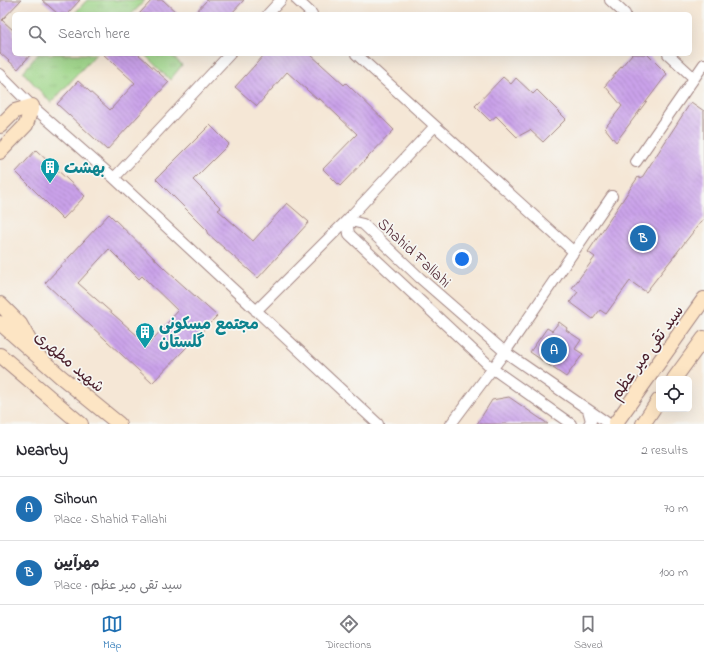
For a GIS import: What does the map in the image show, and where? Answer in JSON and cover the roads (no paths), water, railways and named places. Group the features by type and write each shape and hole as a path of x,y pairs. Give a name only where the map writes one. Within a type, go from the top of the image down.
{"main road":[{"path":"0,126 15,111 32,106"},
{"path":"0,152 26,125 32,106"},
{"name":"سید تقی میر عظم","path":"615,424 704,299"},
{"path":"0,304 20,324 38,356"},
{"name":"شهید مطهری","path":"0,323 119,424"},
{"path":"676,376 704,338"},
{"path":"0,355 81,424"},
{"path":"643,424 656,404"}],"street":[{"path":"270,12 281,0"},
{"path":"297,0 310,12"},
{"path":"610,0 623,12"},
{"path":"114,178 228,56"},
{"path":"358,56 574,252"},
{"path":"670,56 694,78"},
{"path":"636,162 704,64"},
{"path":"0,74 32,106 114,178 378,424"},
{"path":"256,311 347,220 435,126"},
{"path":"451,424 493,369 612,196"},
{"name":"Shahid Fallahi","path":"571,424 493,369 349,234 347,220 363,224 420,278 505,352 609,424"},
{"path":"588,410 591,421 589,424"}],"place":[{"name":"بهشت","path":"50,184"},
{"name":"مهرآیین","path":"643,238"},
{"name":"مجتمع مسکونی گلستان","path":"145,349"},
{"name":"Sihoun","path":"554,350"}]}
